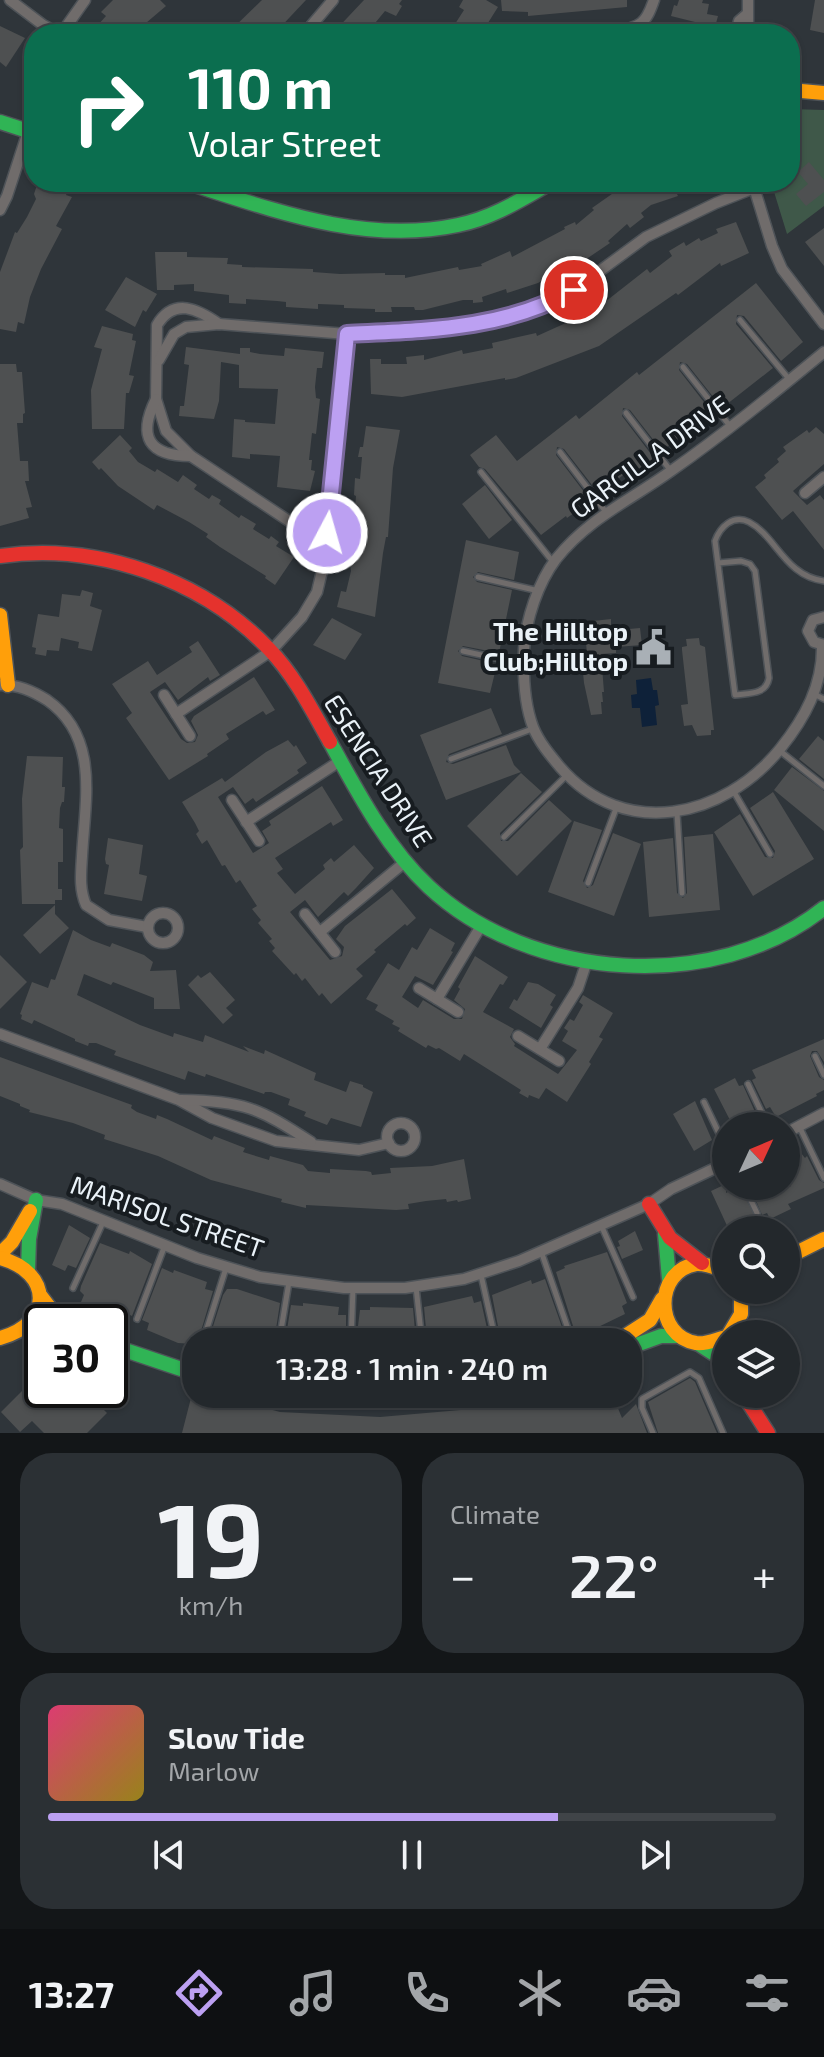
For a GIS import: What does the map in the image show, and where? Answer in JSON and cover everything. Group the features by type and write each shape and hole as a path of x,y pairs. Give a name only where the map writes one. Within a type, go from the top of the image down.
{"street":[{"path":"10,0 42,24"},
{"path":"68,24 85,0"},
{"path":"313,24 333,0"},
{"path":"641,24 648,17 654,0"},
{"path":"748,0 746,15 750,24"},
{"path":"738,24 746,15"},
{"path":"800,91 824,93"},
{"path":"0,122 24,130"},
{"path":"0,210 24,151"},
{"path":"218,192 316,222 357,231 392,233 450,226 490,215 537,192"},
{"path":"159,360 174,334 181,329 219,324 347,334 442,330 485,324 531,310 574,290 646,237 739,192"},
{"path":"756,192 782,269 824,324"},
{"path":"191,456 165,454 151,443 146,433 146,421 156,399 159,360 156,330 169,311 189,307 219,324"},
{"path":"176,714 271,651 302,617 317,592 324,565 347,334"},
{"name":"GARCILLA DRIVE","path":"824,352 671,471 589,524 554,563 539,591 525,635 525,696 533,729 567,775 592,794 636,811 677,813 697,809 751,779 779,750 819,697 823,645 811,640 808,631 813,620 824,617"},
{"path":"156,399 166,431 191,456 295,525 327,533"},
{"path":"805,493 824,477"},
{"name":"ESENCIA DRIVE","path":"0,556 36,553 75,555 140,569 168,579 207,600 241,625 271,651 290,677 373,816 405,862 451,905 503,938 544,954 586,964 648,965 726,957 786,933 824,908"},
{"path":"0,615 4,685 37,694 51,703 64,715 80,741 87,767 81,885 86,905 109,920 147,927"},
{"path":"164,695 190,736"},
{"path":"246,822 340,761"},
{"path":"232,800 259,841"},
{"path":"320,932 405,862"},
{"path":"305,914 335,952"},
{"path":"437,999 481,926"},
{"path":"540,1049 578,988 586,964"},
{"path":"419,988 458,1012"},
{"path":"0,1034 179,1100 212,1118 276,1141 359,1150 389,1143"},
{"path":"518,1036 559,1061"},
{"path":"179,1100 223,1100 245,1105 271,1117 313,1144"},
{"path":"800,1125 824,1113"},
{"name":"MARISOL STREET","path":"0,1184 36,1200 62,1204 226,1268 289,1282 353,1288 416,1287 481,1275 649,1204 671,1189 712,1170"},
{"name":"MARISOL STREET","path":"0,1256 18,1234 36,1200"},
{"name":"MARISOL STREET","path":"28,1270 29,1239 36,1200"},
{"path":"649,1204 665,1234 689,1256 712,1265"},
{"path":"638,1328 650,1320 669,1279 665,1234"},
{"path":"800,1251 824,1239"},
{"path":"0,1256 28,1270 47,1304"},
{"path":"669,1279 678,1271 702,1263"},
{"path":"7,1338 34,1318 40,1295"},
{"path":"662,1299 665,1320 679,1336"},
{"path":"642,1343 661,1336 679,1336 712,1353"},
{"path":"698,1344 712,1343"},
{"path":"128,1351 182,1369"},
{"path":"753,1408 770,1433"},
{"path":"760,1408 770,1433"}],"lane":[{"path":"740,320 789,380"},
{"path":"683,367 731,427"},
{"path":"626,413 671,471"},
{"path":"560,452 607,513"},
{"path":"481,472 554,563"},
{"path":"718,563 741,561 750,564 755,571 769,678 766,688 761,691 735,695 715,541 718,531 727,523 740,519 752,523 783,557 807,577 824,581"},
{"path":"478,577 539,591"},
{"path":"463,651 523,664"},
{"path":"451,759 533,729"},
{"path":"779,750 824,786"},
{"path":"504,837 567,775"},
{"path":"733,791 770,854"},
{"path":"588,883 617,805"},
{"path":"677,813 682,893"},
{"path":"815,1056 824,1075"},
{"path":"748,1084 761,1112"},
{"path":"704,1102 712,1119"},
{"path":"800,1128 824,1178"},
{"path":"751,1200 757,1213"},
{"path":"73,1288 104,1220"},
{"path":"600,1223 633,1297"},
{"path":"137,1319 165,1245"},
{"path":"541,1251 568,1328"},
{"path":"207,1328 226,1268"},
{"path":"481,1275 493,1328"},
{"path":"281,1328 289,1282"},
{"path":"416,1287 420,1328"},
{"path":"352,1328 353,1288"},
{"path":"653,1433 642,1408 642,1399 690,1372 699,1378 723,1433"}],"green space":[{"path":"800,109 824,110 824,206 787,234 774,192 800,192"}],"water":[{"path":"651,678 659,705 655,706 657,725 642,727 640,708 632,708 631,695 637,694 636,680"}],"building":[{"path":"113,0 160,0 166,6 145,24 99,24 106,16 101,12"},
{"path":"262,0 306,0 283,24 237,24"},
{"path":"364,0 402,0 396,16 385,11 374,24 341,24"},
{"path":"463,0 486,0 498,7 487,24 455,24 464,10 459,7"},
{"path":"501,0 627,0 627,7 528,16 528,12 502,11"},
{"path":"679,0 703,0 702,3 709,4 707,14 718,16 716,24 671,16 674,5 677,6"},
{"path":"815,0 824,0 824,33 810,30"},
{"path":"0,26 24,40 6,67 0,62"},
{"path":"809,162 824,180 824,192 806,206 796,194 808,184 800,170"},
{"path":"67,192 66,195 72,197 56,226 62,229 41,269 24,324 18,322 16,332 0,329 0,272 15,232 36,199 34,194"},
{"path":"615,192 676,192 678,196 651,205 641,213 644,217 630,228 627,224 608,241 610,243 579,264 577,260 538,283 482,297 483,302 463,300 423,310 391,307 392,312 375,312 375,309 344,308 344,305 318,304 318,309 286,307 286,302 277,301 246,299 246,304 229,303 229,295 194,291 194,284 174,285 174,290 157,290 155,252 187,252 187,257 228,258 227,264 242,267 313,269 313,272 340,274 385,273 405,275 405,278 458,267 459,270 482,266 510,251 512,257 564,227 575,222 576,225 594,210 592,208"},
{"path":"736,222 749,253 721,266 720,263 678,295 676,293 599,346 516,378 402,397 371,394 370,359 381,359 381,364 407,364 406,357 424,355 424,360 462,350 463,354 493,348 492,343 536,333 537,336 568,322 566,319 593,304 596,309 647,269 650,273 672,256 669,251 684,242 686,246 699,238 701,241 718,233 716,229"},
{"path":"824,228 824,266 805,242"},
{"path":"126,277 157,294 146,312 143,310 135,327 105,310"},
{"path":"756,283 803,342 781,361 744,316 737,315 736,324 773,368 722,408 687,364 680,362 679,370 714,415 690,432 688,430 662,451 630,410 623,408 622,416 654,458 630,476 627,472 599,494 564,449 557,447 556,455 591,501 541,535 470,455 496,435 517,461 576,415 579,419 637,372 639,375"},
{"path":"102,326 133,334 132,340 136,341 129,375 134,376 129,393 126,393 124,429 92,429 91,390 102,349 94,347"},
{"path":"186,347 240,354 240,348 250,348 250,352 284,356 285,348 324,352 322,368 317,368 315,387 316,398 320,399 309,460 312,460 311,470 315,471 310,491 277,487 280,456 250,454 250,459 232,457 234,419 275,424 278,389 239,388 239,365 221,362 219,401 214,419 179,416 180,406 184,406 189,365 184,364"},
{"path":"0,364 16,364 17,372 22,372 25,413 23,423 17,423 20,461 28,461 29,481 25,481 32,507 26,508 29,518 0,526"},
{"path":"366,426 400,430 375,617 337,607 341,591 346,592 351,571 349,550 352,550 353,540 356,540 355,478 360,479 362,457 358,457"},
{"path":"816,427 824,434 824,464 793,491 807,505 820,495 824,500 824,550 793,511 782,520 755,487 779,462 777,459 786,451 783,447"},
{"path":"120,435 132,448 129,451 138,462 178,482 183,475 197,485 194,489 209,499 212,495 221,500 219,504 239,518 241,515 256,524 253,529 279,542 276,546 294,557 275,585 206,537 208,534 157,505 154,510 118,486 101,468 99,470 92,462"},
{"path":"485,485 512,520 489,539 462,504"},
{"path":"466,540 519,552 514,580 478,572 473,577 477,582 512,590 499,653 463,646 458,651 462,656 497,664 490,693 438,683"},
{"path":"82,590 93,593 90,606 102,610 92,651 78,648 79,642 61,638 59,651 47,650 46,656 35,654 36,648 32,647 38,614 59,617 62,594 80,596"},
{"path":"332,618 362,634 345,660 313,645"},
{"path":"611,619 611,626 617,626 618,630 640,628 642,645 616,647 616,653 601,654 602,714 591,715 582,662 588,662 585,634 592,633 593,621"},
{"path":"699,638 700,645 705,647 714,730 711,730 711,735 697,736 692,725 684,726 681,705 688,704 682,647 687,646 686,639"},
{"path":"198,641 220,675 210,681 208,677 178,700 165,682 150,692 181,739 187,743 195,742 198,735 191,721 194,716 254,677 275,710 266,715 263,711 226,734 229,739 208,756 169,780 126,718 132,713 112,684 148,661 157,675 192,652 189,647"},
{"path":"491,708 502,734 449,754 446,762 453,764 506,745 514,765 521,772 446,800 420,735"},
{"path":"818,736 824,741 824,779 799,759"},
{"path":"288,740 294,747 296,745 307,763 297,770 299,773 256,802 253,798 245,804 233,787 218,797 253,853 269,843 262,831 271,825 269,821 322,786 343,820 333,826 331,822 275,858 283,869 277,873 295,894 325,869 323,865 331,858 334,862 354,845 374,868 348,896 344,892 318,917 305,900 290,912 330,960 342,956 344,947 336,939 345,926 392,889 416,918 374,950 376,952 356,969 363,976 331,1004 322,993 319,996 305,978 302,981 296,973 294,975 272,951 275,948 269,941 272,939 258,923 261,920 252,909 257,906 240,880 236,883 225,865 222,866 207,840 202,844 196,834 199,831 182,802 222,778 225,782"},
{"path":"27,756 63,757 62,787 65,787 59,828 63,829 63,862 58,862 58,889 62,889 62,900 55,900 55,904 22,904 20,850 23,847 22,799"},
{"path":"792,767 824,791 824,831 774,790"},
{"path":"521,773 542,792 500,833 501,841 508,841 549,800 572,821 517,876 467,826"},
{"path":"773,792 814,859 753,896 714,832 740,814 765,857 773,858 775,851 750,808"},
{"path":"574,821 602,830 583,881 587,888 593,885 613,833 641,844 614,916 548,892"},
{"path":"713,834 720,910 649,917 643,842 673,838 677,893 683,898 687,893 684,837"},
{"path":"108,838 143,845 139,874 147,876 142,901 104,894 109,865 105,859"},
{"path":"55,905 55,914 69,928 40,954 23,935"},
{"path":"430,928 455,943 453,952 433,985 415,976 402,997 418,1008 423,1000 454,1019 462,1019 465,1009 454,1000 475,956 508,977 503,985 500,984 483,1012 514,1029 510,1037 514,1046 558,1074 577,1050 562,1041 568,1031 564,1028 570,1019 574,1021 583,1005 579,1002 583,995 613,1013 599,1037 603,1039 589,1062 591,1064 567,1102 546,1088 539,1099 529,1095 528,1098 519,1093 521,1090 464,1054 460,1061 439,1048 428,1045 426,1048 398,1031 400,1028 392,1024 394,1021 375,1010 378,1005 366,999 388,963 399,970 412,947 417,950"},
{"path":"73,930 110,947 112,943 144,955 153,962 150,971 176,970 180,1009 154,1009 154,998 84,974 77,995 173,1037 174,1033 203,1042 205,1035 249,1052 243,1046 264,1054 265,1050 316,1073 314,1080 346,1092 350,1081 363,1085 373,1092 361,1127 331,1118 327,1125 304,1116 306,1112 288,1105 290,1099 271,1092 264,1094 206,1074 205,1077 188,1071 185,1080 114,1055 116,1051 96,1043 89,1043 88,1046 34,1020 32,1024 21,1019 32,982 48,988 51,979 55,980"},
{"path":"0,955 27,982 0,1009"},
{"path":"210,972 235,1000 226,1008 233,1015 223,1024 188,985 198,975 201,978"},
{"path":"528,982 556,995 541,1028 509,1008"},
{"path":"824,1039 824,1062 817,1051 812,1051 810,1056 819,1077 824,1080 824,1090 786,1112 773,1112 770,1107 766,1109 752,1080 756,1078 752,1070"},
{"path":"0,1057 132,1105 131,1108 137,1112 156,1119 157,1115 212,1140 214,1136 245,1148 243,1152 303,1165 308,1171 366,1171 372,1175 391,1173 390,1168 432,1166 464,1159 471,1199 458,1202 447,1202 446,1199 426,1201 408,1204 409,1209 396,1210 306,1205 306,1208 281,1202 282,1199 211,1180 158,1156 104,1139 105,1135 73,1123 29,1112 20,1104 0,1096"},
{"path":"735,1078 739,1086 743,1085 755,1112 726,1112 714,1089"},
{"path":"695,1101 712,1140 694,1151 673,1114"},
{"path":"800,1152 805,1158 807,1156 824,1188 800,1199"},
{"path":"715,1200 746,1200 755,1216 723,1216"},
{"path":"756,1200 797,1200 788,1204 791,1209 776,1216 762,1215"},
{"path":"69,1225 90,1238 76,1268 68,1265 65,1271 52,1265"},
{"path":"635,1231 643,1250 622,1259 618,1241"},
{"path":"100,1243 129,1254 130,1251 152,1264 128,1320 128,1304 81,1302 84,1295 80,1291"},
{"path":"607,1252 627,1303 622,1306 625,1314 596,1328 573,1326 556,1272 564,1266"},
{"path":"162,1268 207,1282 205,1289 213,1291 202,1328 182,1328 182,1343 147,1330 149,1323 142,1320"},
{"path":"545,1279 562,1328 498,1328 492,1295 531,1280 532,1284"},
{"path":"227,1289 237,1289 280,1303 276,1328 212,1328"},
{"path":"472,1296 474,1303 481,1301 487,1328 426,1328 424,1307"},
{"path":"303,1303 339,1307 338,1315 346,1315 346,1328 287,1328 291,1305 303,1306"},
{"path":"370,1307 413,1308 415,1328 358,1328 360,1310 370,1310"},
{"path":"690,1378 695,1382 717,1433 658,1433 648,1402"},
{"path":"24,1389 24,1408 102,1408 107,1413 87,1433 44,1433 32,1421 20,1432 1,1412"},
{"path":"188,1408 265,1408 280,1412 380,1417 476,1408 618,1408 622,1418 632,1408 638,1408 647,1433 182,1433"}],"traffic: fast":[{"path":"0,122 24,130"},
{"path":"217,192 320,222 388,231 423,230 471,222 534,192"},
{"path":"330,742 374,819 414,872 470,918 518,942 570,958 624,965 678,964 730,955 780,936 824,908"},
{"path":"28,1270 29,1239 36,1200"},
{"path":"665,1234 669,1279"},
{"path":"642,1343 661,1336 679,1336"},
{"path":"699,1344 712,1352"},
{"path":"128,1351 182,1369"}],"traffic: slow":[{"path":"800,91 824,93"},
{"path":"0,615 8,685"},
{"path":"0,1254 12,1242 30,1211"},
{"path":"800,1251 824,1239"},
{"path":"0,1258 30,1274 40,1298 30,1322 0,1338"},
{"path":"712,1266 696,1264 682,1269 672,1278 664,1304 672,1329 682,1338 696,1343 712,1341"},
{"path":"40,1295 47,1304"},
{"path":"638,1328 650,1320 662,1299"},
{"path":"737,1320 741,1304"}],"traffic: jam":[{"path":"0,556 37,553 110,561 146,571 212,603 242,624 278,659 330,742"},
{"path":"649,1204 670,1238 702,1263"},
{"path":"752,1408 768,1433"}],"place":[{"name":"The Hilltop Club;Hilltop","path":"654,647"}],"route":[{"path":"327,533 347,334 405,333 485,324 552,302 574,290"}]}
